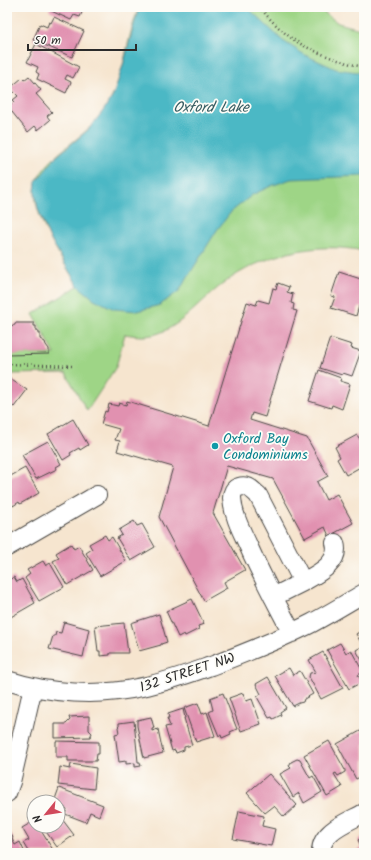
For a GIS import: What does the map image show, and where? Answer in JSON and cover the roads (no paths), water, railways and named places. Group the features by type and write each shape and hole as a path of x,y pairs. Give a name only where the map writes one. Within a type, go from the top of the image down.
{"street":[{"path":"292,633 239,525 232,497 233,491 236,488 242,486 250,488 258,495 303,582"},
{"path":"7,547 98,495"},
{"path":"274,596 321,572 334,558 337,548 335,543"},
{"name":"132 STREET NW","path":"7,680 33,687 57,691 86,693 102,693 140,688 179,677 251,651 313,623 364,593"},
{"path":"7,793 11,782 33,687"},
{"path":"321,851 322,842 327,836 364,813"}],"water":[{"name":"Oxford Lake","path":"139,7 247,7 283,41 305,55 336,69 364,73 364,176 291,179 252,195 231,212 217,230 179,291 160,305 137,311 114,309 94,299 78,286 49,237 38,209 35,192 36,182 56,157 88,130 113,96"}],"place":[{"name":"Oxford Bay Condominiums","path":"215,446"}]}
